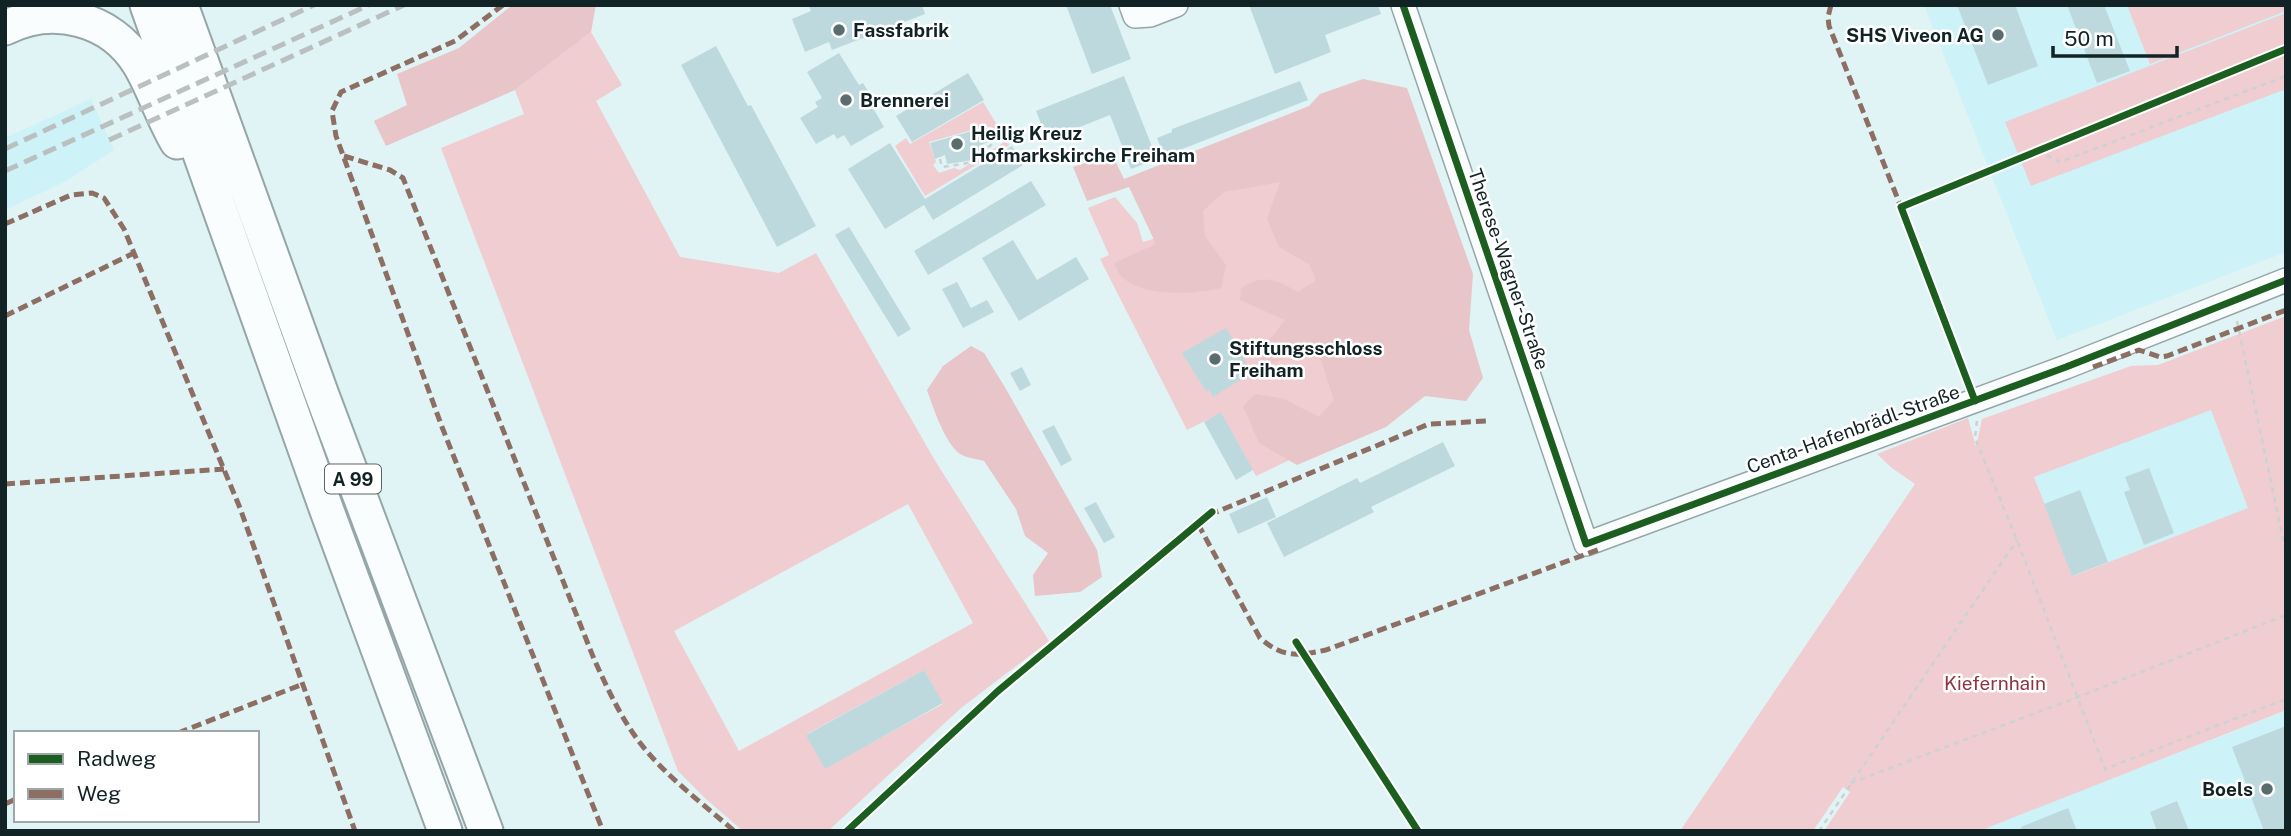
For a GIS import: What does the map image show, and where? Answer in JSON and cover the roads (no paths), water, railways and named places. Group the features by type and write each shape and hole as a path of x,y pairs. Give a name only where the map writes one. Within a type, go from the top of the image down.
{"highway":[{"name":"A 99","path":"148,5 218,206 445,831"},
{"name":"A 99","path":"181,5 322,395 486,831"},
{"path":"5,28 38,17 74,18 100,27 122,43 140,66 169,128 218,206"}],"street":[{"path":"1131,5 1135,16 1150,15 1176,5"},
{"name":"Therese-Wagner-Straße","path":"1403,5 1586,544"},
{"name":"Centa-Hafenbrädl-Straße","path":"1586,544 1975,401 2286,280"}],"railway":[{"path":"5,149 314,5"},
{"path":"5,171 369,5"},
{"path":"109,140 404,5"}],"place":[{"name":"Fassfabrik","path":"839,30"},
{"name":"SHS Viveon AG","path":"1998,35"},
{"name":"Brennerei","path":"846,100"},
{"name":"Heilig Kreuz Hofmarkskirche Freiham","path":"957,144"},
{"name":"Stiftungsschloss Freiham","path":"1215,359"},
{"name":"Boels","path":"2267,789"}],"park label":[{"name":"Kiefernhain","path":"1995,683"}]}
